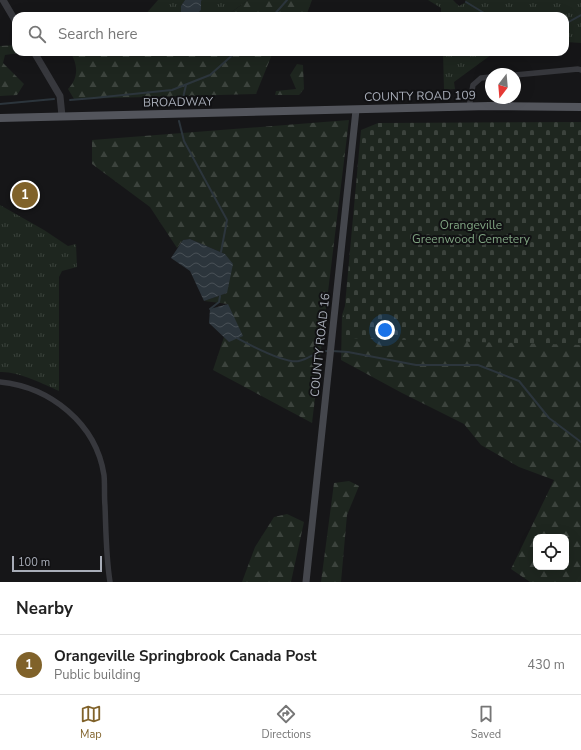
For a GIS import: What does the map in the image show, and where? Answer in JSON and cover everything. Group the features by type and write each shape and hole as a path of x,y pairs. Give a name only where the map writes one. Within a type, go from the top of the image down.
{"main road":[{"name":"COUNTY ROAD 109","path":"356,110 469,107 581,107"},
{"name":"BROADWAY","path":"0,118 356,110"},
{"name":"COUNTY ROAD 16","path":"306,582 356,110"}],"street":[{"path":"3,0 12,15"},
{"path":"36,56 60,96 62,116"},
{"path":"521,74 578,69 581,70"},
{"path":"469,107 473,85 481,78 485,78"},
{"path":"0,382 26,387 44,394 71,414 92,439 98,452 104,475 106,560 110,582"}],"green space":[{"path":"158,0 185,0 181,6 181,12 148,12"},
{"path":"248,0 232,12 199,12 201,10 201,1"},
{"path":"248,0 312,0 308,12 232,12"},
{"path":"428,0 453,0 459,6 466,2 465,0 581,0 581,43 569,42 569,12 441,12 441,8"},
{"path":"12,45 12,54 5,55 3,63 24,84 17,95 0,96 0,46"},
{"path":"271,56 256,94 74,99 68,89 72,85 76,76 76,66 73,57"},
{"path":"443,56 490,56 454,82 455,89 444,90"},
{"path":"297,64 303,65 304,89 299,95 275,95 276,91 296,89 290,75"},
{"path":"349,120 312,423 213,370 224,337 229,342 228,304 204,301 227,293 225,254 190,239 183,240 177,248 150,207 92,164 92,140"},
{"name":"Orangeville Greenwood Cemetery","path":"581,122 581,345 342,338 361,130 378,123"},
{"path":"581,124 581,582 530,582 511,569 554,480 519,467 481,445 464,424 341,360 342,315 360,262"},
{"path":"0,205 44,230 68,246 76,244 77,267 62,271 59,277 59,391 22,376 7,372 0,372"},
{"path":"349,481 359,486 347,515 341,582 321,582 334,483"},
{"path":"287,514 304,522 291,582 242,582 255,547 274,517"}],"water":[{"path":"185,0 202,0 201,10 199,12 181,12 181,6"},
{"path":"190,239 225,254 233,264 227,293 204,301 190,271 171,258 183,240"},
{"path":"228,304 243,336 229,342 209,323 210,309"}],"waterway":[{"path":"276,12 287,0"},
{"path":"466,2 482,12"},
{"path":"569,22 581,15"},
{"path":"70,100 172,90 210,75 231,56"},
{"path":"183,98 186,85"},
{"path":"0,104 54,99"},
{"path":"179,121 184,141 227,220 221,252"},
{"path":"210,309 219,302 220,296"},
{"path":"237,338 285,360 299,361 320,352 328,351"},
{"path":"332,351 348,352 416,365 478,365 519,381 549,418 581,442"}],"place":[{"name":"Orangeville Springbrook Canada Post","path":"25,195"}]}
